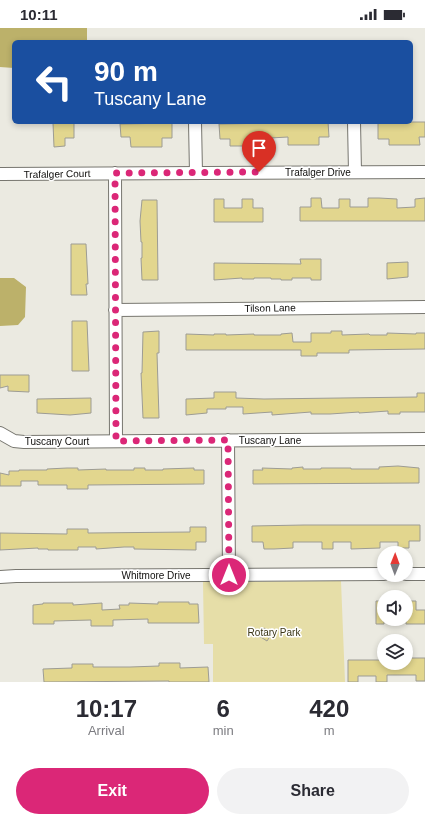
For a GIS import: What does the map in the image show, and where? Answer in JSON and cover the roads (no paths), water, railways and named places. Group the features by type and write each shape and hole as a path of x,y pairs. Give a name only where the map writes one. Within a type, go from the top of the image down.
{"street":[{"path":"195,124 196,173"},
{"path":"354,124 355,172"},
{"name":"Trafalger Drive","path":"115,173 425,172"},
{"path":"115,173 116,441"},
{"name":"Trafalger Court","path":"0,174 115,173"},
{"name":"Tilson Lane","path":"115,310 425,307"},
{"name":"Tuscany Court","path":"0,433 14,441 24,442 116,441"},
{"name":"Tuscany Lane","path":"116,441 425,439"},
{"path":"228,440 229,575"},
{"name":"Whitmore Drive","path":"0,577 377,574"},
{"path":"413,574 425,574"}],"park label":[{"name":"Rotary Park","path":"274,632"}]}
